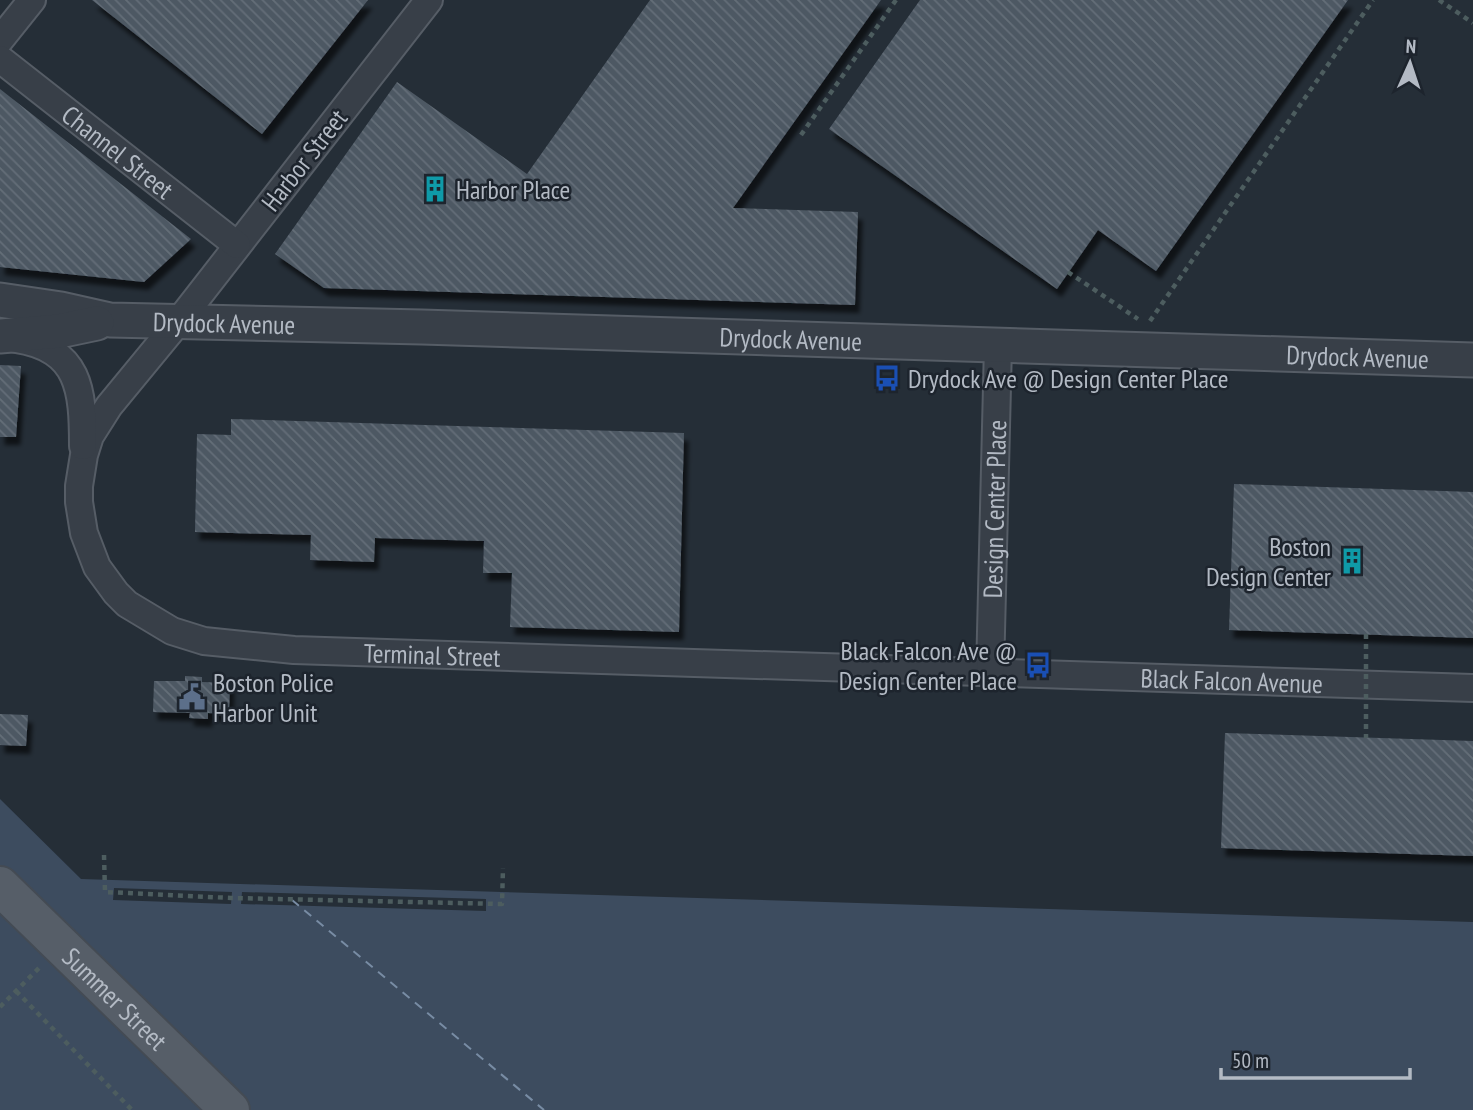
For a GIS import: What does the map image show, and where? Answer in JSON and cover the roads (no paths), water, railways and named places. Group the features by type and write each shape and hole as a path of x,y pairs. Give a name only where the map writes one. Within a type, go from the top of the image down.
{"main road":[{"name":"Summer Street","path":"0,886 230,1110"}],"street":[{"path":"0,40 32,0"},
{"name":"Harbor Street","path":"179,321 429,0"},
{"name":"Channel Street","path":"0,58 237,245"},
{"name":"Drydock Avenue","path":"0,300 110,320 1473,360"},
{"name":"Drydock Avenue","path":"0,336 59,331 110,320"},
{"name":"Terminal Street","path":"179,321 109,406 90,436 83,455 79,486 84,533 97,567 127,604 172,631 204,641 294,650 990,673"},
{"path":"0,336 36,343 60,356 68,366 79,388 83,418 83,455"},
{"name":"Design Center Place","path":"990,673 998,345"},
{"name":"Black Falcon Avenue","path":"990,673 1473,688"}],"water":[{"path":"0,799 81,879 1473,922 1473,1110 0,1110"}],"place":[{"name":"Harbor Place","path":"435,189"},
{"name":"Drydock Ave @ Design Center Place","path":"887,378"},
{"name":"Boston Design Center","path":"1352,561"},
{"name":"Black Falcon Ave @ Design Center Place","path":"1038,665"},
{"name":"Boston Police Harbor Unit","path":"192,697"}]}
